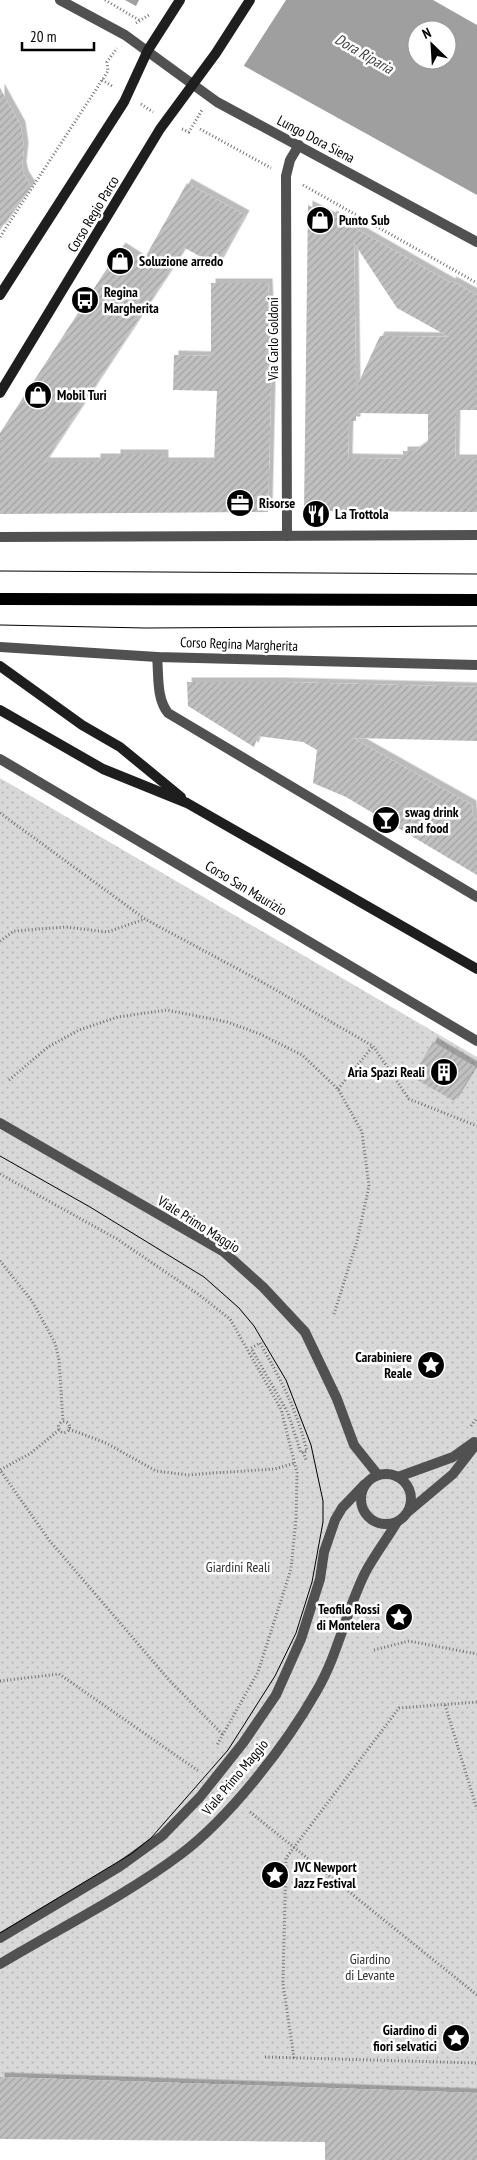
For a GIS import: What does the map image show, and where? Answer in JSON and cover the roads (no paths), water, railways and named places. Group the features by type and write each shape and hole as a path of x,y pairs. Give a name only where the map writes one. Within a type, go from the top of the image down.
{"main road":[{"path":"0,295 127,96 148,50 180,0"},
{"name":"Corso Regio Parco","path":"0,393 160,130 216,53 250,0"},
{"path":"0,599 477,600"},
{"path":"0,666 82,725 120,747 187,803"},
{"path":"0,710 103,769 187,803 477,969"}],"street":[{"name":"Lungo Dora Siena","path":"60,0 126,35 217,102 477,242"},
{"name":"Via Carlo Goldoni","path":"287,536 286,176 290,160 299,145"},
{"path":"0,536 477,535"},
{"name":"Corso Regina Margherita","path":"0,646 157,657 477,665"},
{"path":"157,657 160,696 162,706 168,713 477,897"},
{"name":"Corso San Maurizio","path":"0,758 477,1041"},
{"name":"Viale Primo Maggio","path":"0,1123 224,1252 264,1287 305,1332 336,1399 354,1445 378,1475"},
{"path":"398,1477 453,1457 477,1442"},
{"path":"409,1511 412,1496 405,1481 388,1474 378,1475 365,1484 361,1500 367,1515 381,1524 397,1522 453,1474 477,1442"},
{"name":"Viale Primo Maggio","path":"0,1938 119,1867 162,1836 200,1797 238,1750 276,1695 301,1639 320,1579 324,1552 335,1520 342,1508 365,1484"},
{"name":"Viale Primo Maggio","path":"0,1964 168,1864 221,1817 272,1756 317,1690 365,1573 397,1522"}],"water":[{"name":"Dora Riparia","path":"125,0 433,0 477,25 477,195"}],"tram line":[{"path":"0,571 477,574"},
{"path":"0,625 145,628 477,626"},
{"path":"0,1156 90,1207 204,1277 239,1308 254,1326 286,1380 311,1445 323,1501 323,1522 312,1582 296,1633 275,1676 228,1750 151,1838 131,1854 0,1933"}],"place":[{"name":"Punto Sub","path":"320,220"},
{"name":"Soluzione arredo","path":"120,261"},
{"name":"Regina Margherita","path":"85,300"},
{"name":"Mobil Turi","path":"38,395"},
{"name":"Risorse","path":"240,503"},
{"name":"La Trottola","path":"316,514"},
{"name":"swag drink and food","path":"386,820"},
{"name":"Aria Spazi Reali","path":"444,1072"},
{"name":"Carabiniere Reale","path":"431,1365"},
{"name":"Teofilo Rossi di Montelera","path":"399,1617"},
{"name":"JVC Newport Jazz Festival","path":"275,1875"},
{"name":"Giardino di fiori selvatici","path":"456,2038"}],"park label":[{"name":"Giardini Reali","path":"238,1567"},
{"name":"Giardino di Levante","path":"370,1968"}]}
